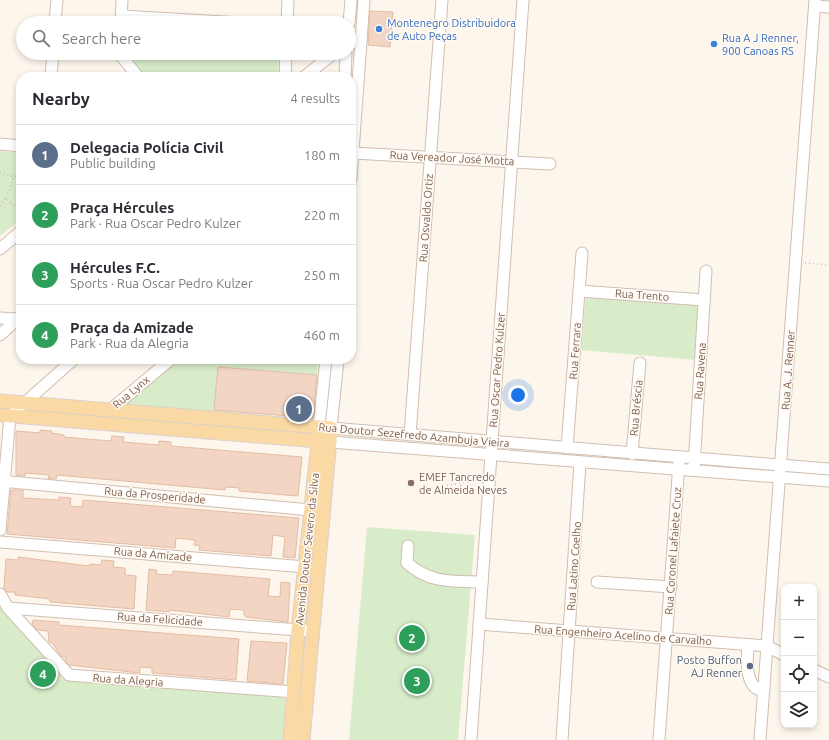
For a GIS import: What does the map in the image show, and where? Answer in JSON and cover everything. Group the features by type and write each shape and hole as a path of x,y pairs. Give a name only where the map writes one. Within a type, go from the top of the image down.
{"main road":[{"name":"Rua Doutor Sezefredo Azambuja Vieira","path":"0,401 325,428"},
{"name":"Rua Doutor Sezefredo Azambuja Vieira","path":"5,415 324,442"},
{"path":"233,434 235,420"},
{"name":"Avenida Doutor Severo da Silva","path":"303,740 312,631 325,428"},
{"name":"Avenida Doutor Severo da Silva","path":"290,740 298,630 306,567 310,510 324,442"}],"street":[{"path":"56,16 57,0"},
{"path":"121,16 122,0"},
{"path":"287,16 288,0"},
{"path":"350,16 351,0"},
{"path":"356,111 364,0"},
{"name":"Rua Osvaldo Ortiz","path":"410,435 442,0"},
{"name":"Rua Oscar Pedro Kulzer","path":"471,740 523,0"},
{"path":"815,3 829,6"},
{"name":"Rua A. J. Renner","path":"760,740 815,3"},
{"path":"356,42 361,42"},
{"path":"51,72 52,60"},
{"path":"125,60 134,72"},
{"path":"285,72 286,60"},
{"path":"310,72 325,60"},
{"path":"345,72 346,60"},
{"path":"0,144 16,146"},
{"name":"Rua Vereador José Motta","path":"356,153 550,164"},
{"path":"0,248 16,235"},
{"name":"Rua Ferrara","path":"567,448 582,253"},
{"name":"Rua Ravena","path":"694,472 706,271"},
{"name":"Rua Trento","path":"579,291 704,300"},
{"path":"0,318 16,318"},
{"path":"0,335 16,321"},
{"name":"Rua Bréscia","path":"632,454 640,363"},
{"path":"0,530 5,415 23,403 68,364"},
{"name":"Rua Lynx","path":"110,410 165,364"},
{"name":"Avenida Doutor Severo da Silva","path":"325,428 324,382 326,364"},
{"name":"Avenida Doutor Severo da Silva","path":"325,428 336,383 338,364"},
{"path":"324,382 336,383"},
{"name":"Rua Doutor Sezefredo Azambuja Vieira","path":"325,428 829,469"},
{"name":"Rua Doutor Sezefredo Azambuja Vieira","path":"324,442 694,472 829,481"},
{"name":"Rua Coronel Lafaiete Cruz","path":"660,740 680,457"},
{"name":"Rua Latino Coelho","path":"562,740 580,463"},
{"name":"Rua da Prosperidade","path":"2,481 310,510"},
{"name":"Rua da Amizade","path":"0,542 306,567"},
{"path":"408,546 407,563 419,573 434,580 482,582"},
{"path":"597,582 671,587"},
{"name":"Rua da Alegria","path":"0,594 8,608 69,675 294,692"},
{"name":"Rua da Felicidade","path":"8,608 312,631"},
{"name":"Rua Engenheiro Acelino de Carvalho","path":"479,624 767,646"},
{"path":"748,645 748,673 753,685 759,690 764,691"},
{"path":"767,646 781,653"},
{"path":"817,671 829,677"}],"path":[{"path":"0,172 14,177 6,198 0,206"},
{"path":"0,198 4,201"},
{"path":"6,198 16,207"},
{"path":"796,262 829,265"},
{"path":"443,485 454,485 464,481 480,480"}],"green space":[{"path":"130,60 279,60 278,72 140,72"},
{"path":"0,151 16,153 16,223 0,236"},
{"path":"586,294 699,303 696,360 581,350"},
{"path":"169,364 318,364 317,375 218,367 214,413 119,407"},
{"path":"367,527 475,535 458,740 349,740"},
{"path":"0,604 63,679 289,698 285,740 0,740"}],"building":[{"name":"Montenegro Distribuidora de Auto Peças","path":"370,11 393,12 390,47 368,45"},
{"path":"218,367 317,375 313,418 214,410"},
{"path":"40,430 52,431 52,433 64,435 64,437 111,441 112,436 124,437 123,442 159,445 159,441 171,442 171,446 302,457 298,496 239,491 239,488 226,487 225,490 57,475 56,479 48,478 49,475 25,473 25,476 16,475 16,431 40,433"},
{"path":"11,490 23,490 23,498 59,500 59,497 71,498 70,506 82,507 83,500 299,518 295,558 283,557 285,537 273,535 271,556 199,550 200,546 194,545 195,540 176,538 175,548 7,534"},
{"path":"18,557 89,566 90,564 101,565 102,560 114,561 113,567 125,568 125,575 136,576 134,609 50,602 50,599 15,595 15,592 7,592 4,588 6,559 18,560"},
{"path":"149,569 157,570 156,574 173,575 173,571 270,579 268,596 280,597 281,582 290,583 288,622 246,617 244,615 244,610 230,609 229,617 170,610 169,612 146,610"},
{"path":"33,620 59,622 59,625 239,639 236,680 152,673 152,668 140,667 140,673 69,665 65,661 66,657 62,657 52,643 49,642 48,631 37,630 32,624"},
{"path":"251,641 287,643 283,684 247,681"}],"place":[{"name":"Montenegro Distribuidora de Auto Peças","path":"379,29"},
{"name":"Rua A J Renner, 900 Canoas RS","path":"714,44"},
{"name":"Delegacia Polícia Civil","path":"299,409"},
{"name":"EMEF Tancredo de Almeida Neves","path":"411,483"},
{"name":"Praça Hércules","path":"412,638"},
{"name":"Posto Buffon AJ Renner","path":"750,666"},
{"name":"Praça da Amizade","path":"43,674"},
{"name":"Hércules F.C.","path":"417,681"}]}
